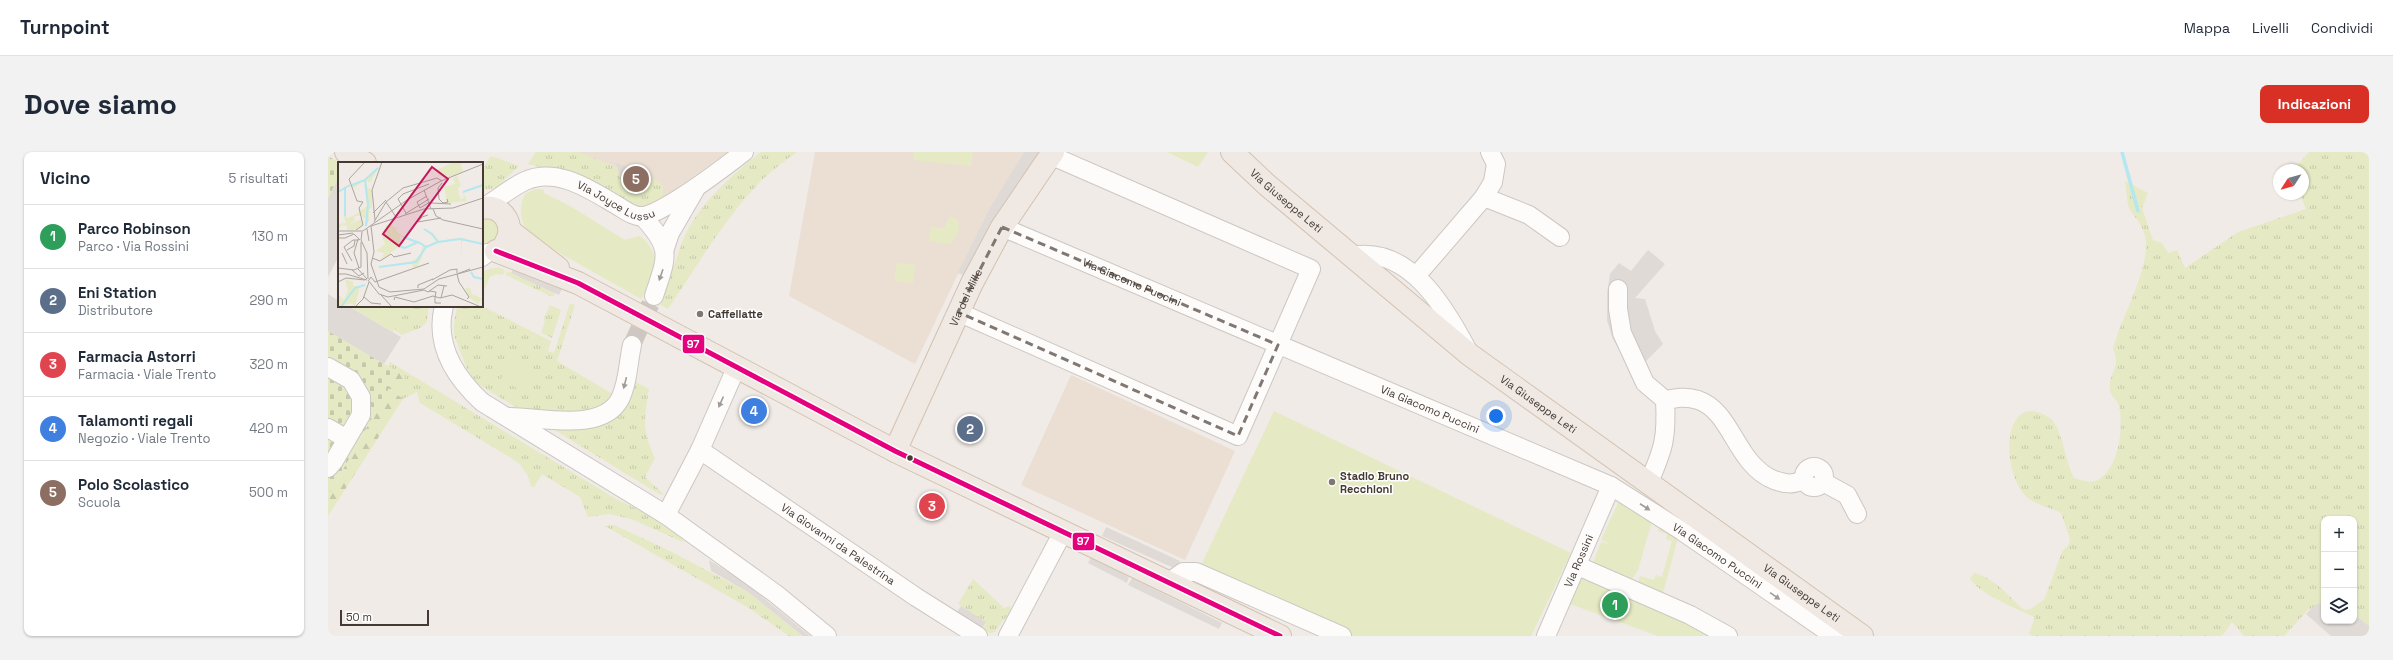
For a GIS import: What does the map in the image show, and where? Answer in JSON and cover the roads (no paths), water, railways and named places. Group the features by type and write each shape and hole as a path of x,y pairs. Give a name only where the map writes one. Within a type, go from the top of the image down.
{"main road":[{"path":"346,152 363,162"},
{"name":"Via Giuseppe Leti","path":"1232,152 1243,165 1470,355 1862,636"},
{"name":"Via dei Mille","path":"895,451 958,312 1002,227 1051,154"},
{"path":"483,208 501,212 508,224 578,283"},
{"path":"487,253 505,244 508,224"},
{"path":"487,253 578,283 895,451 1280,636"}],"street":[{"name":"Via Joyce Lussu","path":"483,208 520,184 542,176 563,179 585,187 631,214 642,216 662,208 744,152"},
{"path":"1417,275 1484,197 1493,182 1496,164 1490,152"},
{"path":"958,312 1238,436 1311,269 1051,154"},
{"path":"665,248 670,233 679,215 700,183"},
{"path":"508,224 520,184"},
{"path":"1484,197 1529,215 1560,237"},
{"path":"642,216 660,236 665,248 666,262 654,296"},
{"name":"Via Giacomo Puccini","path":"1002,227 1612,486 1834,636"},
{"path":"1351,256 1362,254 1379,256 1402,265 1417,275 1455,326 1470,355"},
{"path":"1618,289 1618,309 1622,332 1646,383 1665,400 1666,427 1663,451 1649,482"},
{"path":"444,307 442,332 444,349 453,369 464,386 482,402 666,515 776,594 827,636"},
{"path":"507,417 564,420 594,418 612,410 620,399 626,383 632,345"},
{"path":"666,515 700,450 737,366"},
{"path":"328,367 351,380 361,397 361,415 328,468"},
{"path":"1665,400 1684,397 1698,400 1709,406 1724,423 1751,464 1764,476 1794,484 1804,480 1806,471 1815,467 1823,472 1823,482 1847,495 1857,514"},
{"path":"328,428 347,439"},
{"name":"Via Giovanni da Palestrina","path":"700,450 916,597 978,636"},
{"name":"Via Rossini","path":"1546,636 1612,486"},
{"path":"1008,636 1063,532"},
{"path":"1578,566 1690,615 1728,636"},
{"path":"1169,582 1183,572 1196,572 1342,636"}],"waterway":[{"path":"2122,152 2138,211"}],"tunnel":[{"path":"632,345 654,296"}],"place":[{"name":"Polo Scolastico","path":"636,179"},
{"name":"Caffellatte","path":"700,314"},
{"name":"Talamonti regali","path":"754,411"},
{"name":"Eni Station","path":"970,429"},
{"name":"Stadio Bruno Recchioni","path":"1332,482"},
{"name":"Farmacia Astorri","path":"932,506"},
{"name":"Parco Robinson","path":"1615,605"}]}
